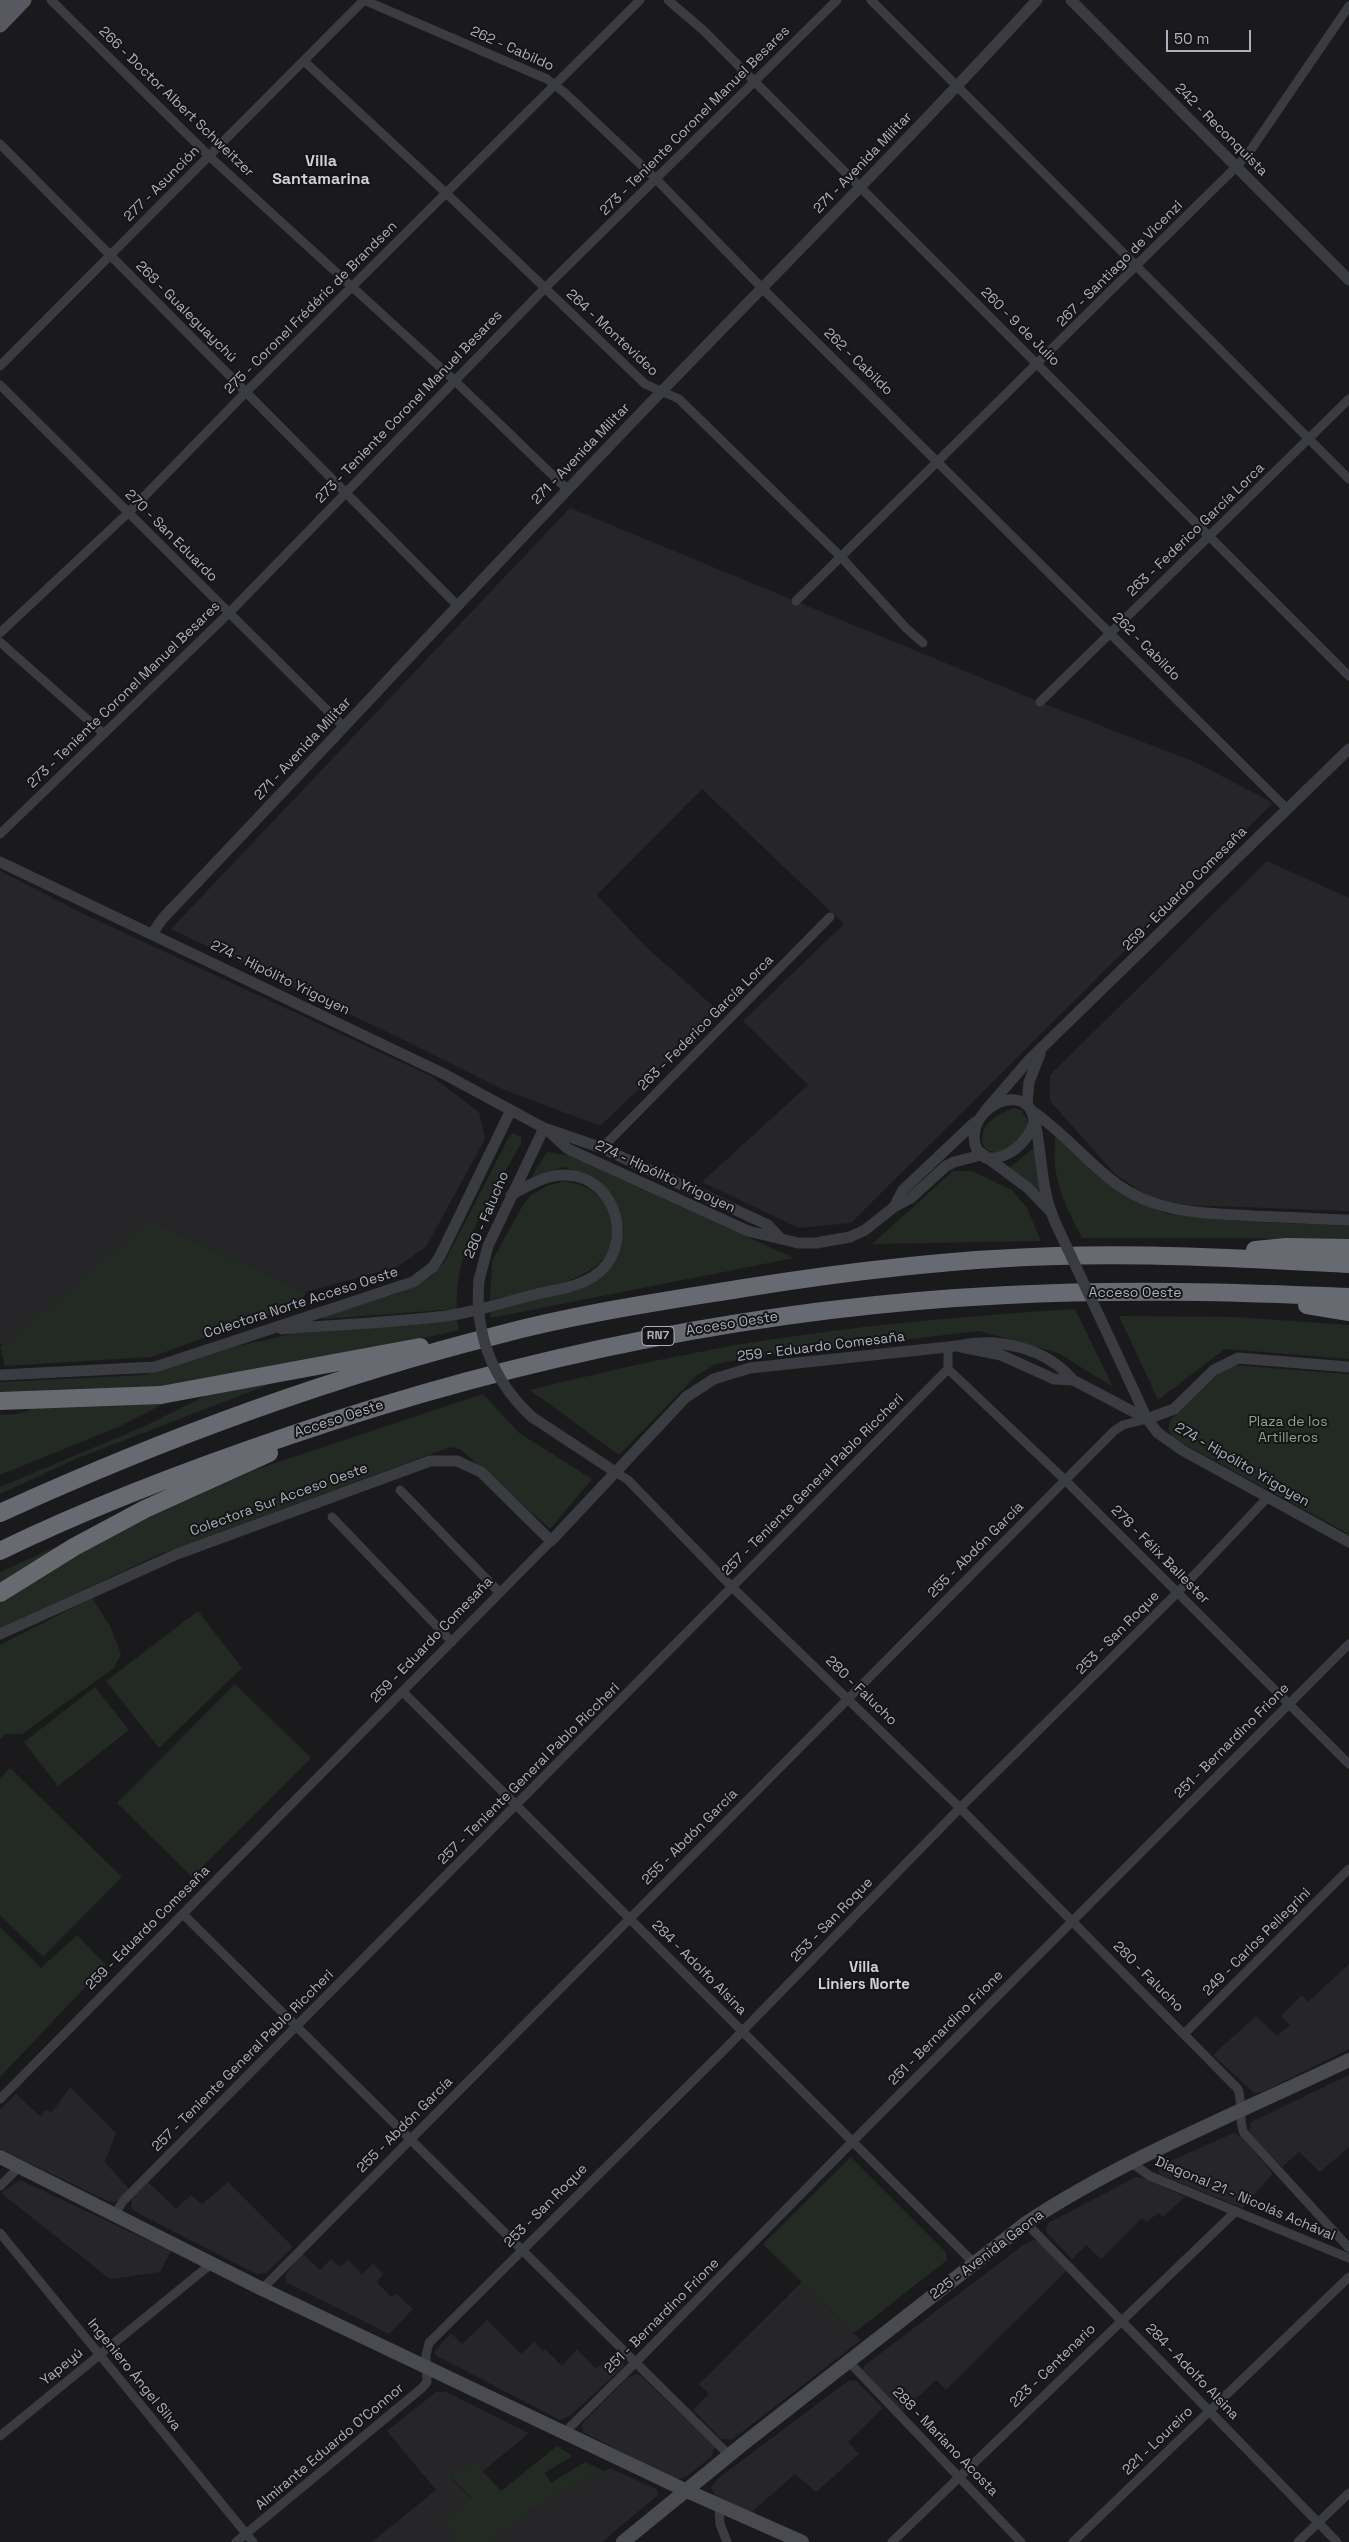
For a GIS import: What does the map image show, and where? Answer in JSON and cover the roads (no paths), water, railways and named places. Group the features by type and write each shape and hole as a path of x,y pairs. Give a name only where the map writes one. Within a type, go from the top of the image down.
{"highway":[{"path":"1179,1256 1286,1247 1349,1248"},
{"name":"RN7","path":"0,1514 108,1466 246,1413 371,1371 500,1334 708,1294 797,1280 902,1268 1056,1256 1179,1256 1349,1264"},
{"name":"Acceso Oeste","path":"0,1551 153,1484 364,1410 475,1378 624,1343 804,1313 1008,1294 1138,1292 1349,1297"},
{"path":"1230,1293 1349,1312"},
{"path":"0,1401 161,1395 374,1355 500,1334"},
{"path":"0,1593 74,1547 145,1509 364,1410"}],"main road":[{"path":"0,10 17,1"},
{"path":"0,25 17,1"},
{"name":"225 - Avenida Gaona","path":"623,2542 1026,2223 1051,2206 1132,2163 1349,2060"},
{"path":"0,2157 212,2264 564,2433 719,2506 802,2542"}],"street":[{"name":"266 - Doctor Albert Schweitzer","path":"51,0 209,156 454,380 568,490"},
{"name":"277 - Asunción","path":"0,366 364,0"},
{"name":"262 - Cabildo","path":"364,0 556,85 656,179 762,288 939,461 1287,809"},
{"name":"275 - Coronel Frédéric de Brandsen","path":"0,633 128,513 246,392 640,0"},
{"name":"260 - 9 de Julio","path":"668,0 703,30 1349,676"},
{"name":"273 - Teniente Coronel Manuel Besares","path":"0,834 229,613 545,288 755,83 837,0"},
{"path":"872,0 1349,479"},
{"name":"271 - Avenida Militar","path":"152,934 163,918 458,606 661,392 958,86 1037,0"},
{"name":"242 - Reconquista","path":"1072,0 1349,280"},
{"path":"1340,0 1349,6"},
{"name":"267 - Santiago de Vicenzi","path":"796,601 1039,364 1236,167 1248,154 1349,6"},
{"name":"264 - Montevideo","path":"304,61 446,193 645,384 679,399 841,557 906,628 923,643"},
{"name":"268 - Gualeguaychú","path":"0,144 458,606"},
{"name":"270 - San Eduardo","path":"0,385 344,727"},
{"name":"263 - Federico García Lorca","path":"1040,702 1349,399"},
{"path":"0,642 104,734"},
{"name":"259 - Eduardo Comesaña","path":"986,1111 1010,1080 1349,749"},
{"name":"274 - Hipólito Yrigoyen","path":"0,862 444,1074 544,1128 602,1148 768,1225 781,1239"},
{"name":"263 - Federico García Lorca","path":"602,1148 830,917"},
{"name":"259 - Eduardo Comesaña","path":"1029,1108 1029,1082 1042,1050"},
{"path":"894,1207 903,1190 986,1111 996,1104 1013,1100 1029,1108 1049,1122 1111,1180 1148,1202 1174,1210 1201,1213 1349,1220"},
{"path":"1029,1108 1053,1218 1147,1419 1174,1409 1214,1370 1238,1358 1349,1367"},
{"name":"Colectora Norte Acceso Oeste","path":"0,1375 155,1367 403,1286 433,1267 445,1247 512,1110"},
{"path":"977,1121 973,1131 974,1144 983,1156 1028,1188 1053,1218"},
{"path":"894,1207 911,1198 954,1162 983,1156 1003,1156 1019,1147 1026,1140 1034,1124"},
{"name":"274 - Hipólito Yrigoyen","path":"544,1128 568,1149 748,1232 781,1239 816,1243 833,1241 865,1230 894,1207"},
{"name":"280 - Falucho","path":"544,1128 511,1195 481,1265 479,1319 488,1355 506,1389 532,1417 617,1473 960,1808 1238,2089 1244,2134 1349,2248"},
{"path":"261,1331 455,1314 581,1283 603,1269 614,1249 618,1229 613,1205 595,1185 568,1175 557,1176 541,1179 511,1195"},
{"path":"948,1369 952,1347"},
{"name":"259 - Eduardo Comesaña","path":"0,2099 551,1541 617,1473 686,1397 700,1386 730,1373 750,1368 952,1347"},
{"name":"274 - Hipólito Yrigoyen","path":"952,1347 1001,1355 1054,1379 1073,1380 1147,1419 1158,1432 1182,1450 1349,1542"},
{"name":"278 - Félix Ballester","path":"948,1369 1065,1480 1349,1764"},
{"name":"257 - Teniente General Pablo Riccheri","path":"115,2214 123,2201 517,1806 948,1369"},
{"name":"255 - Abdón García","path":"262,2288 1114,1431 1123,1425 1147,1419"},
{"name":"Colectora Sur Acceso Oeste","path":"0,1634 177,1554 430,1462 457,1461 482,1472 551,1541"},
{"path":"400,1490 500,1593"},
{"name":"253 - San Roque","path":"427,2366 426,2355 429,2343 743,2031 960,1808 1178,1592 1268,1497"},
{"path":"332,1517 452,1642"},
{"name":"251 - Bernardino Frione","path":"564,2433 1349,1644"},
{"name":"284 - Adolfo Alsina","path":"403,1692 975,2264"},
{"name":"249 - Carlos Pellegrini","path":"1184,2034 1349,1869"},
{"path":"183,1914 523,2248 730,2456"},
{"name":"Diagonal 21 - Nicolás Achával","path":"1132,2163 1150,2176 1349,2258"},
{"path":"0,2186 20,2167"},
{"name":"223 - Centenario","path":"892,2542 1235,2212"},
{"name":"284 - Adolfo Alsina","path":"1026,2223 1122,2319 1336,2542"},
{"name":"Ingeniero Ángel Silva","path":"0,2233 253,2542"},
{"name":"Yapeyú","path":"0,2436 212,2264"},
{"name":"221 - Loureiro","path":"1073,2542 1349,2276"},
{"name":"288 - Mariano Acosta","path":"849,2362 1020,2542"},
{"name":"Almirante Eduardo O'Connor","path":"236,2542 422,2388 427,2382 427,2366"},
{"path":"1298,2542 1349,2493"},
{"path":"719,2506 720,2524 727,2542"}],"district":[{"name":"Villa Santamarina","path":"321,171"},
{"name":"Villa Liniers Norte","path":"864,1976"}],"park label":[{"name":"Plaza de los Artilleros","path":"1288,1430"}]}
